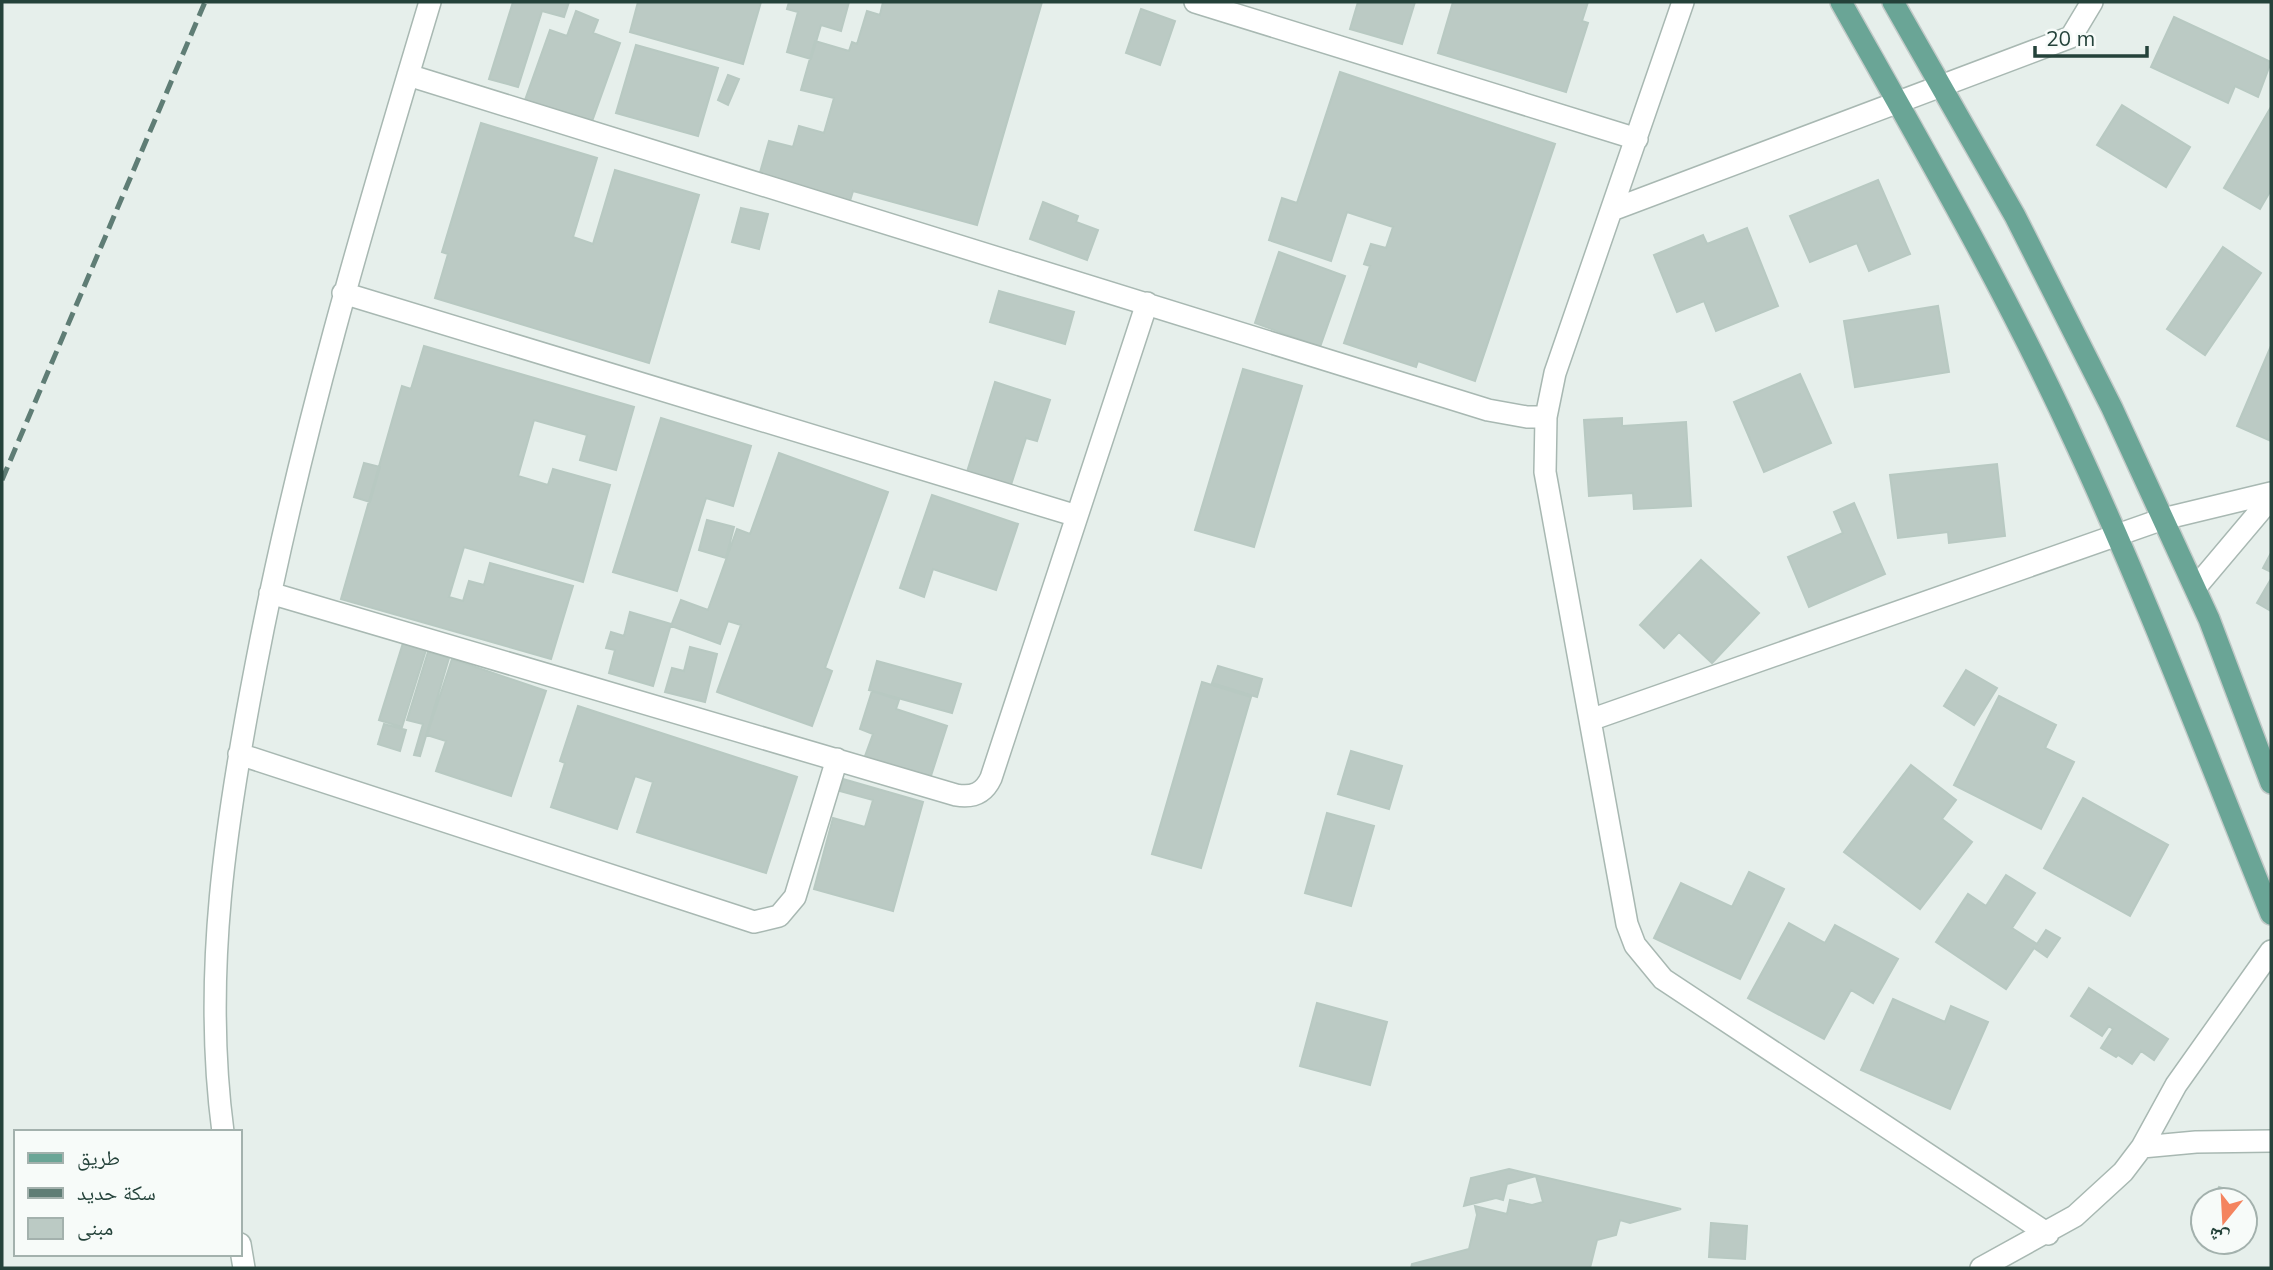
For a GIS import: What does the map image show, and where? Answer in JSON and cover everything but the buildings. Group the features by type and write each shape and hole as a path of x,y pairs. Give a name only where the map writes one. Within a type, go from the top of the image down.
{"main road":[{"path":"1841,2 1992,273 2074,439 2117,535 2271,914"},
{"path":"1893,2 2064,311 2196,587 2271,783"}],"street":[{"path":"223,1130 217,1065 216,940 226,828 239,754 270,593 344,293 430,2"},
{"path":"1195,2 1637,139"},
{"path":"1683,2 1555,373 1546,417 1545,472 1627,925 1648,963 1681,992 2048,1234"},
{"path":"1612,210 2071,37 2092,2"},
{"path":"408,75 1488,410 1527,417 1546,417"},
{"path":"344,293 1077,516"},
{"path":"270,593 965,797 974,796 987,786 1147,303"},
{"path":"1590,720 2163,519 2271,495"},
{"path":"2196,587 2271,495"},
{"path":"239,754 754,922 779,916 795,897 837,759"},
{"path":"1981,1268 2048,1234 2100,1196 2143,1147 2176,1085 2271,951"},
{"path":"2143,1147 2196,1142 2271,1141"}],"railway":[{"path":"2,480 205,2"}]}
